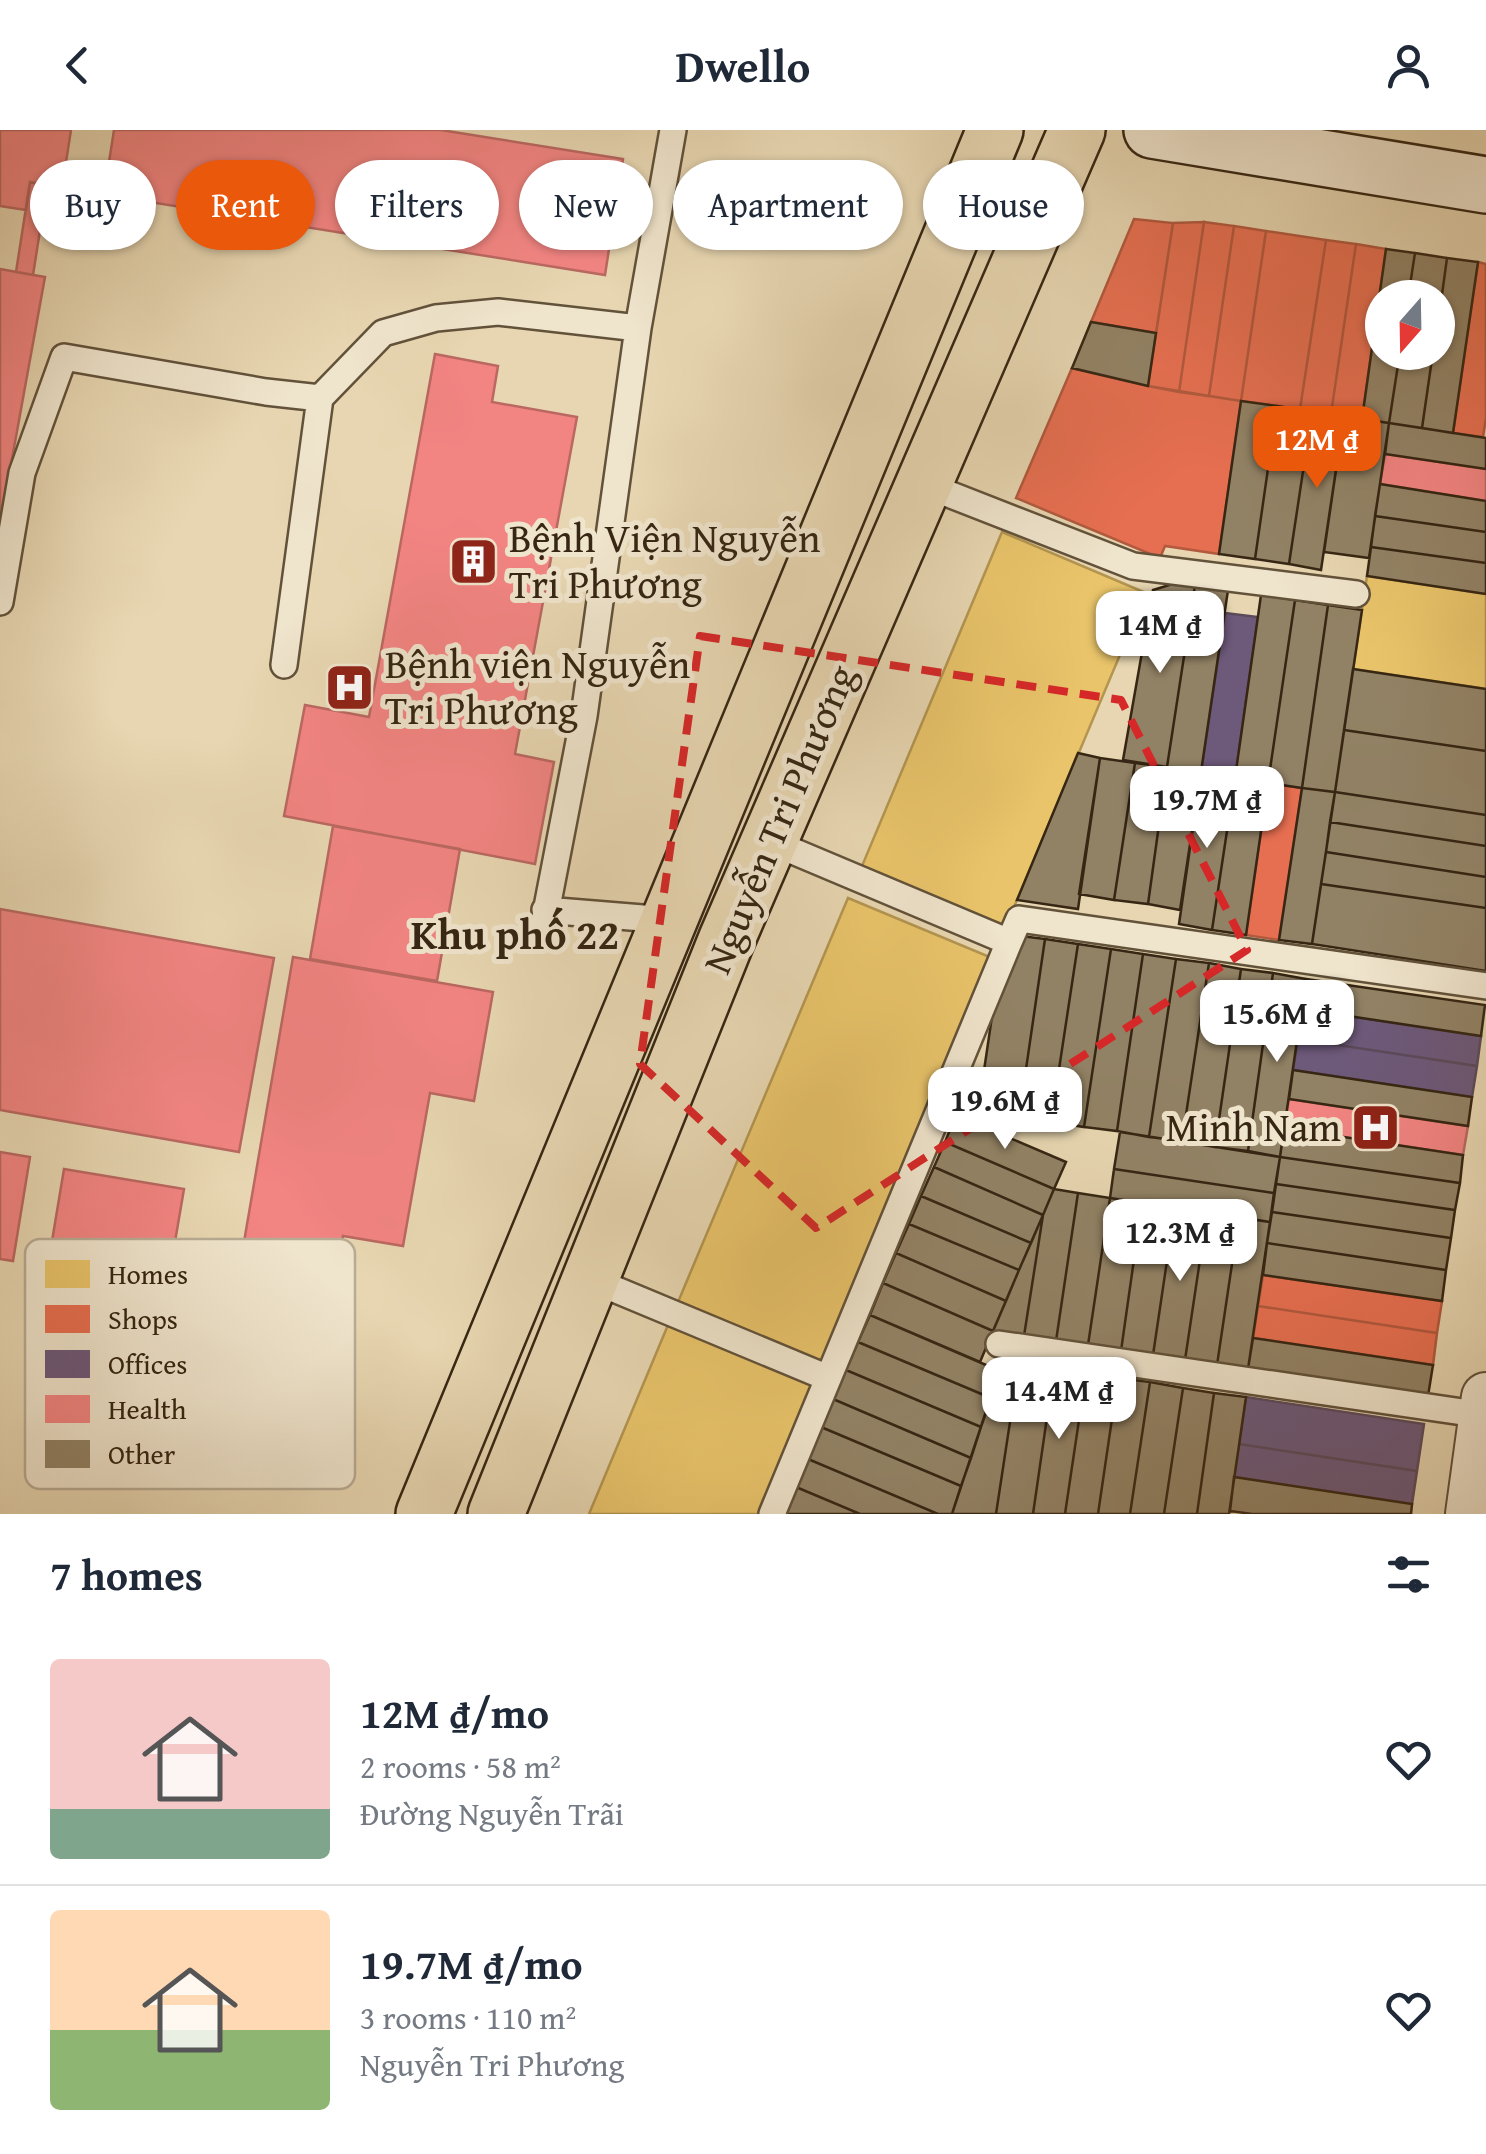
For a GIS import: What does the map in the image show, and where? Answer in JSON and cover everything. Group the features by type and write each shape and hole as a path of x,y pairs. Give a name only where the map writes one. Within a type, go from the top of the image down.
{"main road":[{"name":"Nguyễn Tri Phương","path":"424,1514 995,130"},
{"name":"Nguyễn Tri Phương","path":"496,1514 726,941 1077,130"},
{"path":"1152,130 1486,185"},
{"path":"668,920 726,941"}],"street":[{"path":"1470,1514 1485,1406"}],"lane":[{"path":"668,920 544,922 584,716 638,328 673,130"},
{"path":"284,666 320,398 383,333 436,318 498,312 638,328"},
{"path":"0,602 22,473 64,358 320,398"},
{"path":"923,484 1132,566 1356,594"},
{"path":"769,841 1009,942"},
{"path":"772,1514 1019,919 1486,986"},
{"path":"590,1279 828,1378"},
{"path":"998,1344 1485,1406"}],"highlighted area":[{"path":"700,636 1121,700 1247,950 816,1228 640,1064"}],"building: Homes":[{"path":"1002,532 1146,593 1006,926 862,866"},
{"path":"1367,576 1486,594 1486,689 1353,669"},
{"path":"848,898 992,958 824,1362 678,1302"},
{"path":"668,1325 814,1385 760,1514 589,1514"}],"building: Shops":[{"path":"1134,219 1173,223 1156,333 1091,322"},
{"path":"1204,222 1179,392 1148,386 1173,223"},
{"path":"1204,222 1234,226 1209,396 1179,392"},
{"path":"1234,226 1266,231 1241,401 1209,396"},
{"path":"1266,231 1326,240 1300,409 1241,401"},
{"path":"1326,240 1356,244 1331,414 1300,409"},
{"path":"1356,244 1386,249 1382,280 1365,280 1365,370 1369,370 1362,419 1331,414"},
{"path":"1478,262 1486,264 1483,437 1453,433"},
{"path":"1072,368 1148,386 1241,401 1219,554 1165,546 1160,558 1016,498"},
{"path":"1268,783 1302,788 1279,940 1246,935"},
{"path":"1263,1275 1442,1301 1437,1333 1258,1306"},
{"path":"1258,1306 1437,1333 1433,1365 1253,1338"}],"building: Offices":[{"path":"1225,613 1258,617 1235,778 1201,772"},
{"path":"1302,1009 1481,1036 1477,1066 1298,1039"},
{"path":"1298,1039 1477,1066 1472,1097 1293,1070"},
{"path":"1246,1397 1424,1424 1417,1471 1239,1444"},
{"path":"1239,1444 1417,1471 1412,1504 1234,1477"}],"building: Health":[{"path":"0,130 71,130 66,160 30,160 26,210 0,206"},
{"path":"114,130 441,130 623,159 519,160 519,250 609,250 605,275 449,250 499,250 499,160 335,160 335,232 315,229 315,160 176,160 176,206 156,203 156,160 109,160"},
{"path":"30,182 30,250 37,250 33,275 16,272"},
{"path":"0,269 45,277 0,525"},
{"name":"Bệnh Viện Nguyễn Tri Phương","path":"435,354 498,366 492,402 577,417 515,754 554,762 535,864 284,816 305,705 369,717"},
{"path":"1385,454 1486,469 1486,501 1380,484"},
{"path":"333,826 460,849 437,981 310,959"},
{"path":"0,909 274,958 239,1152 0,1110"},
{"path":"293,957 493,992 474,1101 430,1093 403,1246 343,1236 244,1239"},
{"name":"Minh Nam","path":"1289,1099 1468,1126 1463,1155 1284,1128"},
{"path":"0,1152 30,1157 13,1261 0,1259"},
{"path":"64,1169 184,1189 175,1239 52,1239"}],"building: Other":[{"path":"1386,249 1415,253 1411,280 1382,280"},
{"path":"1415,253 1447,258 1444,280 1411,280"},
{"path":"1447,258 1478,262 1453,433 1422,428 1430,370 1455,370 1455,280 1444,280"},
{"path":"1091,322 1156,333 1148,386 1072,368"},
{"path":"1369,370 1397,370 1389,423 1362,419"},
{"path":"1397,370 1430,370 1422,428 1389,423"},
{"path":"1241,401 1277,406 1255,559 1219,554"},
{"path":"1277,406 1312,412 1289,564 1255,559"},
{"path":"1312,412 1344,416 1321,570 1289,564"},
{"path":"1344,416 1389,423 1369,558 1324,552"},
{"path":"1389,423 1486,438 1486,469 1385,454"},
{"path":"1380,484 1486,501 1486,532 1375,516"},
{"path":"1375,516 1486,532 1486,563 1371,547"},
{"path":"1371,547 1486,563 1486,594 1367,576"},
{"path":"1179,582 1195,585 1167,767 1123,760 1153,590"},
{"path":"1195,585 1228,590 1201,772 1167,767"},
{"path":"1261,595 1295,600 1268,783 1235,778"},
{"path":"1295,600 1328,605 1302,788 1268,783"},
{"path":"1328,605 1362,610 1335,792 1302,788"},
{"path":"1353,669 1486,689 1486,751 1344,730"},
{"path":"1344,730 1486,751 1486,815 1335,792"},
{"path":"1078,753 1100,758 1078,909 1017,900"},
{"path":"1100,758 1135,763 1114,900 1079,894"},
{"path":"1135,763 1167,767 1148,904 1114,900"},
{"path":"1167,767 1201,772 1180,910 1148,904"},
{"path":"1201,772 1235,778 1212,930 1179,924"},
{"path":"1235,778 1268,783 1246,935 1212,930"},
{"path":"1302,788 1335,792 1312,944 1279,940"},
{"path":"1335,792 1486,815 1486,846 1330,822"},
{"path":"1330,822 1486,846 1486,877 1326,852"},
{"path":"1326,852 1486,877 1486,908 1321,884"},
{"path":"1321,884 1486,908 1486,971 1312,944"},
{"path":"1021,936 1045,939 1019,1117 978,1111 994,1003"},
{"path":"1045,939 1078,944 1051,1122 1019,1117"},
{"path":"1078,944 1111,949 1084,1127 1051,1122"},
{"path":"1111,949 1143,954 1117,1131 1084,1127"},
{"path":"1143,954 1176,959 1149,1137 1117,1131"},
{"path":"1176,959 1209,963 1182,1141 1149,1137"},
{"path":"1209,963 1241,969 1215,1147 1182,1141"},
{"path":"1241,969 1273,973 1248,1151 1215,1147"},
{"path":"1273,973 1306,979 1280,1157 1248,1151"},
{"path":"1306,979 1485,1005 1481,1036 1302,1009"},
{"path":"1293,1070 1472,1097 1468,1126 1289,1099"},
{"path":"956,1115 1066,1162 1054,1189 945,1142"},
{"path":"1284,1128 1463,1155 1460,1183 1280,1157"},
{"path":"1120,1132 1280,1157 1274,1193 1114,1169"},
{"path":"945,1142 1054,1189 1043,1215 934,1167"},
{"path":"1280,1157 1460,1183 1455,1210 1276,1184"},
{"path":"934,1167 1043,1215 1031,1243 921,1196"},
{"path":"1114,1169 1274,1193 1270,1222 1110,1198"},
{"path":"1276,1184 1455,1210 1451,1238 1272,1212"},
{"path":"1054,1189 1078,1193 1056,1341 1024,1336 1043,1215"},
{"path":"1078,1193 1110,1198 1088,1345 1056,1341"},
{"path":"921,1196 1031,1243 1019,1270 909,1224"},
{"path":"1110,1198 1142,1203 1121,1351 1088,1345"},
{"path":"1142,1203 1175,1207 1153,1355 1121,1351"},
{"path":"1175,1207 1207,1213 1185,1360 1153,1355"},
{"path":"1272,1212 1451,1238 1446,1270 1267,1243"},
{"path":"1207,1213 1239,1217 1217,1365 1185,1360"},
{"path":"1043,1215 1024,1336 993,1331 1019,1270"},
{"path":"1239,1217 1270,1222 1248,1369 1217,1365"},
{"path":"909,1224 1019,1270 1006,1301 896,1253"},
{"path":"1267,1243 1446,1270 1442,1301 1263,1275"},
{"path":"896,1253 1006,1301 993,1331 883,1283"},
{"path":"883,1283 993,1331 980,1362 870,1315"},
{"path":"870,1315 1000,1371 991,1398 858,1342"},
{"path":"1253,1338 1433,1365 1428,1396 1248,1369"},
{"path":"858,1342 991,1398 981,1427 846,1370"},
{"path":"1003,1360 1019,1363 996,1514 952,1514"},
{"path":"1019,1363 1054,1369 1033,1514 996,1514"},
{"path":"1054,1369 1086,1373 1065,1514 1033,1514"},
{"path":"846,1370 981,1427 971,1458 833,1399"},
{"path":"1086,1373 1118,1378 1098,1514 1065,1514"},
{"path":"1118,1378 1150,1382 1130,1514 1098,1514"},
{"path":"1150,1382 1183,1388 1164,1514 1130,1514"},
{"path":"1183,1388 1214,1393 1197,1514 1164,1514"},
{"path":"1214,1393 1246,1397 1229,1514 1197,1514"},
{"path":"833,1399 971,1458 961,1486 821,1427"},
{"path":"821,1427 961,1486 952,1514 938,1514 808,1459"},
{"path":"808,1459 938,1514 860,1514 796,1487"},
{"path":"1234,1477 1412,1504 1411,1514 1230,1511"},
{"path":"796,1487 860,1514 784,1514"}],"place":[{"name":"Bệnh Viện Nguyễn Tri Phương","path":"474,561"},
{"name":"Bệnh viện Nguyễn Tri Phương","path":"350,687"},
{"name":"Minh Nam","path":"1376,1127"}],"district":[{"name":"Khu phố 22","path":"515,934"}]}
